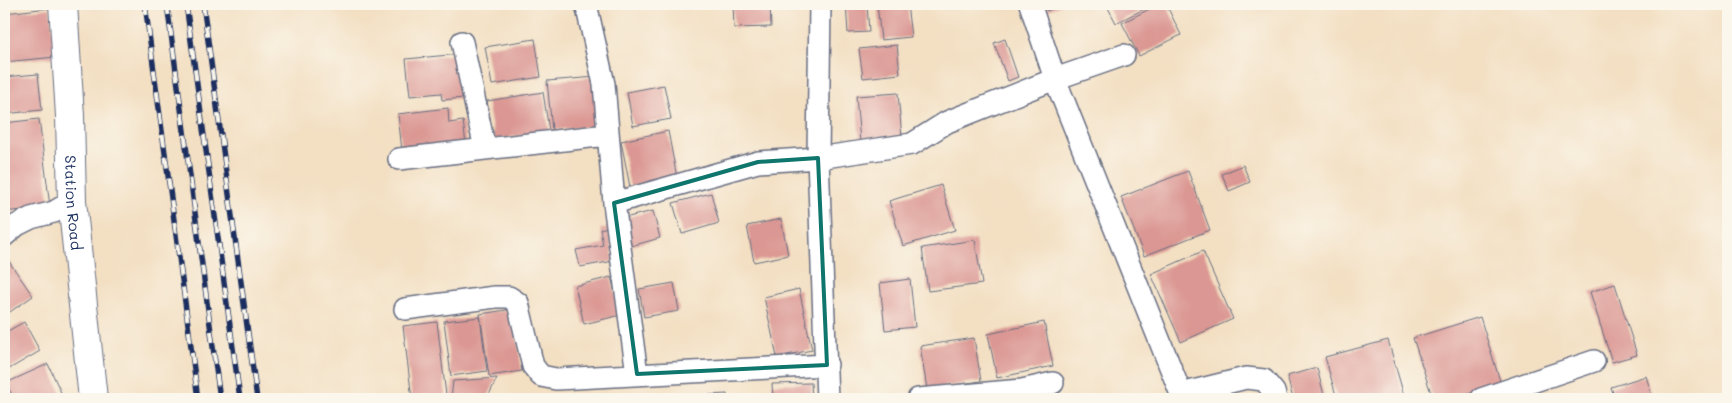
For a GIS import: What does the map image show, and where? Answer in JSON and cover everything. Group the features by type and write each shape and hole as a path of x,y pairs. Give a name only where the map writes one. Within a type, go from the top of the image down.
{"street":[{"name":"Station Road","path":"63,4 70,116 72,201 93,399"},
{"path":"586,4 604,84 614,203 637,374"},
{"path":"820,4 818,158 828,399"},
{"path":"1030,4 1055,79 1182,397 1246,378 1264,380 1274,392 1276,399"},
{"path":"462,42 486,149"},
{"path":"614,203 758,162 818,158 912,144 947,122 1055,79 1124,55"},
{"path":"399,159 607,135"},
{"path":"4,236 17,225 31,218 54,212 72,201"},
{"path":"405,309 495,297 509,297 518,303 533,366 541,376 556,379 827,365"},
{"path":"1480,399 1594,361"},
{"path":"918,399 1023,394 1053,383"}],"highlighted area":[{"path":"818,158 827,365 637,374 614,203 758,162"}],"building":[{"path":"733,4 770,4 771,27 734,28"},
{"path":"846,4 867,4 869,32 848,33"},
{"path":"877,4 907,4 911,37 881,40"},
{"path":"1044,4 1064,4 1047,11"},
{"path":"1106,4 1154,4 1116,23"},
{"path":"1159,4 1166,4 1181,35 1139,56 1122,23"},
{"path":"50,8 56,57 4,62 4,13"},
{"path":"535,39 541,77 492,85 485,47"},
{"path":"1005,39 1018,77 1008,81 994,43"},
{"path":"897,45 900,74 863,78 859,49"},
{"path":"460,54 464,98 442,100 441,93 410,96 406,59"},
{"path":"38,74 42,110 4,114 4,77"},
{"path":"596,77 600,126 552,130 547,81"},
{"path":"664,85 671,119 633,126 627,92"},
{"path":"543,92 549,131 494,140 487,101"},
{"path":"898,93 902,138 860,142 856,96"},
{"path":"448,108 449,123 463,121 466,144 402,151 398,114"},
{"path":"39,119 50,207 4,212 4,123"},
{"path":"668,131 677,178 630,187 621,141"},
{"path":"1243,165 1250,182 1229,191 1222,174"},
{"path":"1188,171 1210,230 1144,256 1121,197"},
{"path":"941,185 955,230 903,246 889,201"},
{"path":"711,193 719,223 682,234 673,203"},
{"path":"653,211 660,238 631,246 624,218"},
{"path":"781,219 788,255 754,262 747,226"},
{"path":"608,227 614,261 580,267 576,250 603,245 600,229"},
{"path":"975,240 982,284 928,291 922,248"},
{"path":"1203,251 1233,319 1181,342 1151,274"},
{"path":"8,260 33,296 4,316 4,262"},
{"path":"611,277 621,315 584,324 575,286"},
{"path":"910,279 915,327 885,330 880,283"},
{"path":"674,283 679,311 644,317 639,289"},
{"path":"1615,284 1637,355 1612,362 1590,292"},
{"path":"799,289 812,350 777,357 764,297"},
{"path":"513,309 522,371 489,376 480,314"},
{"path":"480,317 487,371 451,376 444,321"},
{"path":"1480,317 1501,384 1453,399 1433,399 1413,338"},
{"path":"24,322 40,351 4,372 4,333"},
{"path":"437,322 446,395 412,399 403,326"},
{"path":"1044,322 1053,366 997,378 988,334"},
{"path":"974,338 981,381 927,389 920,346"},
{"path":"1388,340 1405,399 1337,399 1325,357"},
{"path":"48,364 64,399 14,399 6,383"},
{"path":"1317,368 1325,399 1293,399 1287,376"},
{"path":"1646,376 1653,399 1615,399 1611,387"},
{"path":"497,378 487,399 451,399 453,381"},
{"path":"811,383 812,399 773,399 772,384"},
{"path":"727,394 727,399 691,399 690,396"}],"railway":[{"path":"145,4 198,399"},
{"path":"167,4 220,399"},
{"path":"186,4 240,399"},
{"path":"203,4 257,399"}]}
